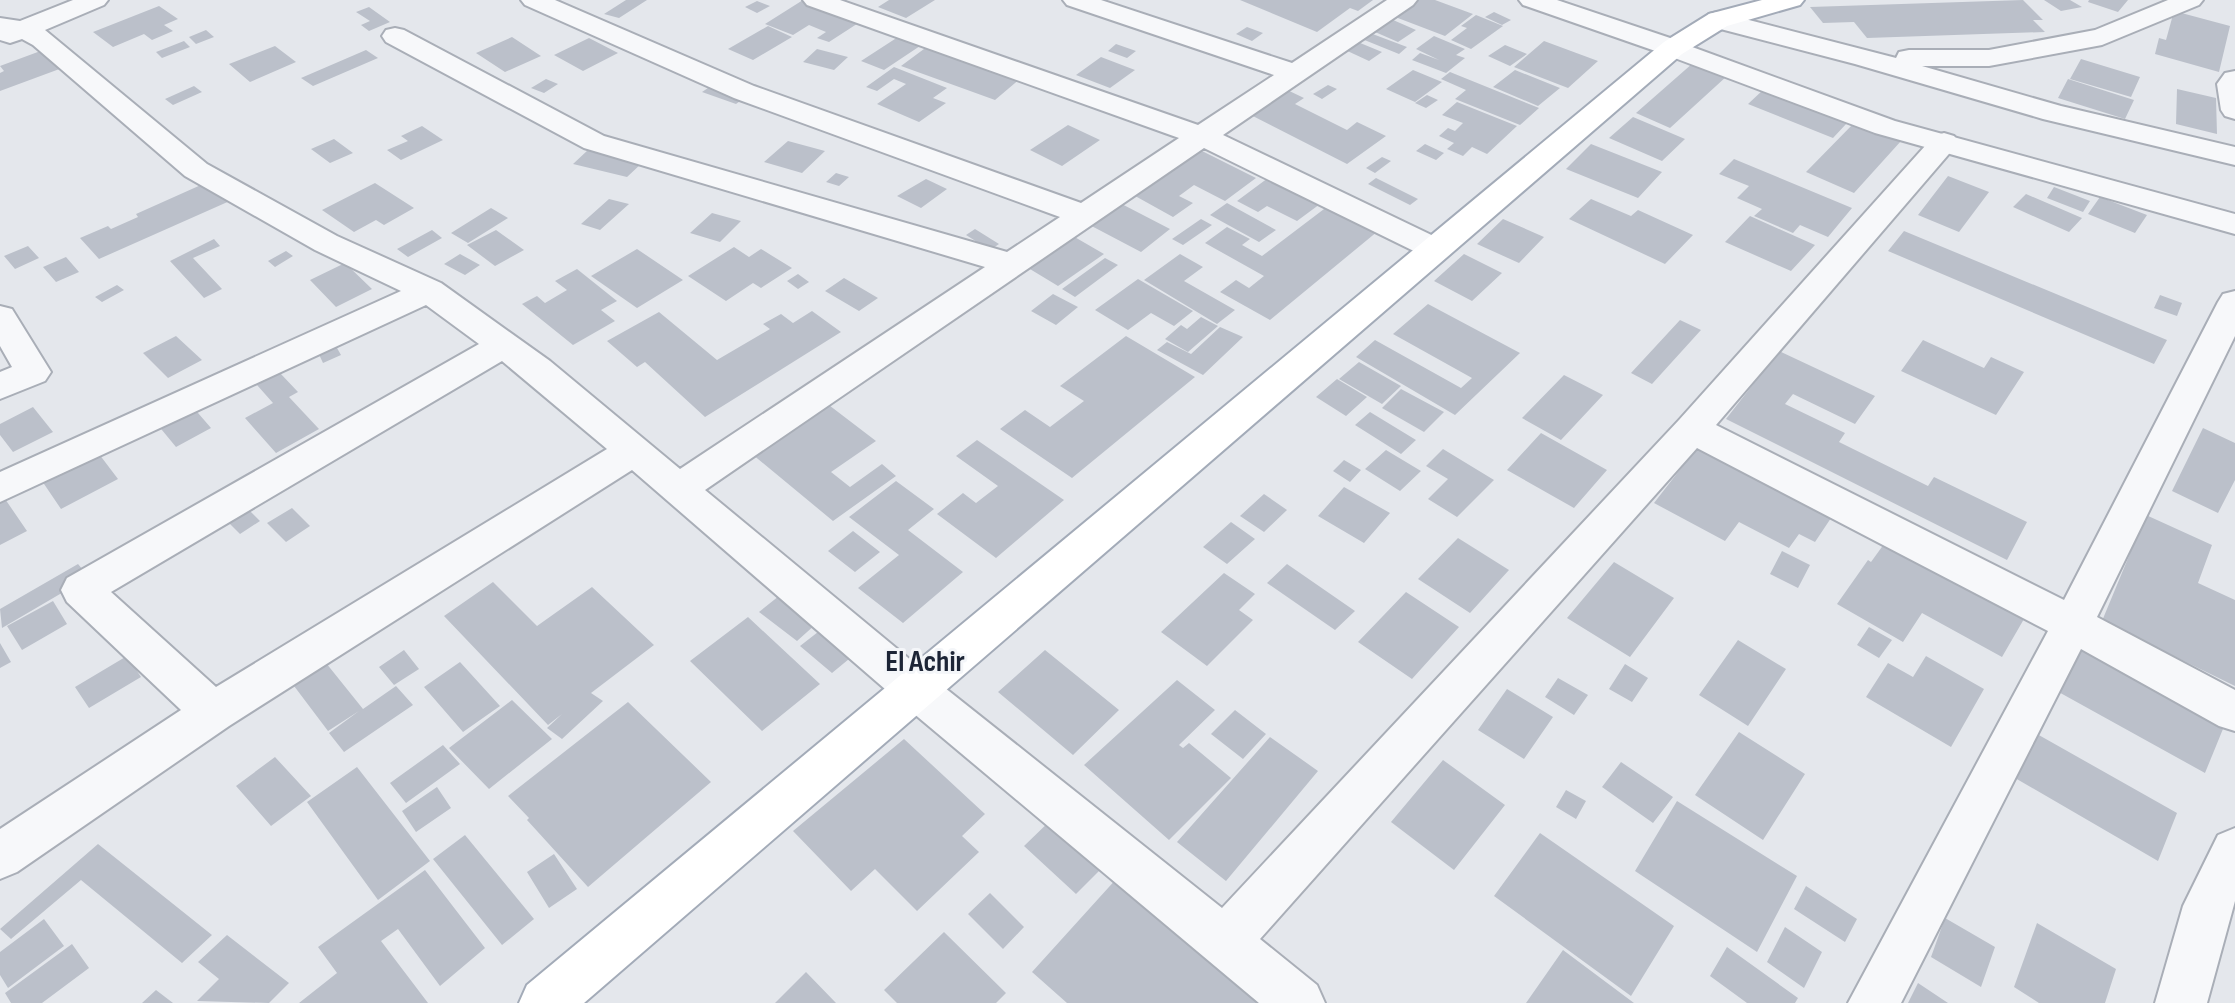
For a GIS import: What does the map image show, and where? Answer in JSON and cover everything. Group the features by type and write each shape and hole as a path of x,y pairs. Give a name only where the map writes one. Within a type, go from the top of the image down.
{"main road":[{"path":"545,1003 1673,48 1718,20 1773,2"}],"street":[{"path":"8,32 95,0"},
{"path":"534,0 744,92 1085,215"},
{"path":"816,0 1202,136 1435,249"},
{"path":"678,489 1404,0"},
{"path":"1532,0 1673,48 1885,127 2235,224"},
{"path":"1865,58 1989,58 2102,37 2190,0"},
{"path":"1097,3 1296,73"},
{"path":"1718,20 1865,58 2053,113 2235,156"},
{"path":"8,32 42,39 196,170 326,243 429,291 538,370 915,689 1299,1003"},
{"path":"395,36 594,142 1013,264"},
{"path":"2235,79 2231,84 2235,110"},
{"path":"1225,941 1692,429 1944,142"},
{"path":"0,488 429,291"},
{"path":"1874,1003 2073,624 2235,302"},
{"path":"0,317 33,372 0,386"},
{"path":"213,712 81,590 504,345"},
{"path":"1692,429 2073,624 2235,712"},
{"path":"0,856 213,712 634,451"},
{"path":"2181,1003 2207,906 2235,851"}],"building":[{"path":"626,0 647,0 619,18 604,14"},
{"path":"803,0 810,0 863,20 829,42 817,38 826,32 809,25 793,35 765,24"},
{"path":"889,0 935,0 906,18 878,7"},
{"path":"1240,0 1373,0 1358,11 1350,8 1317,32"},
{"path":"1409,0 1435,0 1473,14 1445,36 1390,15"},
{"path":"2023,0 2043,20 2033,20 2045,32 1867,38 1854,22 1823,23 1810,7"},
{"path":"2044,0 2070,0 2082,7 2061,11"},
{"path":"2128,0 2118,12 2088,2"},
{"path":"757,1 770,6 757,13 745,7"},
{"path":"159,6 178,19 164,25 173,31 152,40 144,34 113,47 93,32"},
{"path":"369,7 390,22 369,31 361,25 370,21 356,12"},
{"path":"2174,11 2230,26 2219,72 2155,54 2159,38 2166,40"},
{"path":"1494,12 1511,20 1502,25 1485,17"},
{"path":"1476,15 1503,26 1471,49 1451,40 1467,28 1461,26"},
{"path":"1384,16 1416,30 1398,42 1366,28"},
{"path":"768,26 792,37 753,60 728,49"},
{"path":"1247,27 1263,33 1252,41 1236,34"},
{"path":"206,30 214,37 196,44 189,37"},
{"path":"1370,33 1407,47 1399,54 1362,39"},
{"path":"1434,36 1465,49 1456,55 1465,58 1446,73 1412,60 1420,53 1439,60 1416,49"},
{"path":"512,37 541,56 505,72 476,53"},
{"path":"898,37 920,46 884,70 861,61"},
{"path":"589,38 618,53 583,71 554,55"},
{"path":"1353,40 1382,52 1369,61 1341,48"},
{"path":"184,41 190,47 162,58 156,52"},
{"path":"1544,41 1598,61 1568,88 1514,67"},
{"path":"1116,44 1136,51 1127,58 1108,51"},
{"path":"1505,45 1527,54 1510,66 1488,56"},
{"path":"54,46 73,64 0,91 0,73 4,71 0,66"},
{"path":"275,46 296,62 250,82 229,64"},
{"path":"928,46 1021,78 995,100 901,66"},
{"path":"817,49 848,57 834,70 803,62"},
{"path":"366,50 378,58 313,86 301,78"},
{"path":"1101,57 1135,70 1110,88 1076,75"},
{"path":"2081,59 2140,77 2131,97 2070,79"},
{"path":"1693,63 1727,76 1670,128 1636,113"},
{"path":"894,67 947,88 933,98 946,103 919,122 877,104 906,84 894,79 877,91 866,87"},
{"path":"1413,70 1442,82 1415,102 1386,89"},
{"path":"1515,70 1560,88 1538,106 1493,87"},
{"path":"1450,72 1539,108 1520,125 1455,99 1466,90 1441,79"},
{"path":"546,79 558,84 544,93 531,88"},
{"path":"2068,79 2134,100 2125,119 2058,98"},
{"path":"714,84 747,96 736,104 702,92"},
{"path":"1328,85 1337,89 1322,99 1313,94"},
{"path":"194,86 202,92 173,105 165,99"},
{"path":"1281,87 1304,98 1295,104 1347,130 1357,122 1386,136 1347,164 1243,111"},
{"path":"2177,89 2216,98 2217,134 2176,124"},
{"path":"1763,90 1847,123 1833,138 1748,104"},
{"path":"1427,95 1438,100 1426,108 1415,103"},
{"path":"1457,102 1517,126 1487,154 1472,147 1463,156 1447,149 1454,143 1439,136 1448,128 1455,131 1463,123 1442,115"},
{"path":"1633,117 1685,139 1662,161 1609,138"},
{"path":"1854,123 1901,141 1854,193 1806,172"},
{"path":"1068,125 1100,140 1062,166 1030,150"},
{"path":"422,126 443,140 401,160 387,150 408,141 401,136"},
{"path":"334,139 353,153 330,163 311,149"},
{"path":"788,141 825,151 802,173 764,162"},
{"path":"1425,144 1444,153 1436,160 1416,151"},
{"path":"1591,144 1662,172 1638,198 1566,169"},
{"path":"1194,147 1256,178 1225,201 1194,185 1179,196 1193,203 1173,217 1128,192"},
{"path":"588,150 642,163 627,177 573,164"},
{"path":"1382,157 1391,161 1375,173 1366,168"},
{"path":"1734,159 1852,208 1828,237 1800,225 1793,233 1754,216 1762,209 1737,198 1749,186 1719,174"},
{"path":"836,173 849,177 839,186 826,182"},
{"path":"1948,176 1989,192 1959,232 1918,215"},
{"path":"1268,178 1320,204 1297,221 1267,206 1258,212 1237,201"},
{"path":"1376,178 1418,199 1410,205 1368,184"},
{"path":"926,179 947,189 921,208 897,196"},
{"path":"212,180 232,200 99,259 80,238 108,226 111,229 138,217 136,214"},
{"path":"375,183 414,208 384,225 376,220 354,232 322,210"},
{"path":"2054,187 2090,201 2083,212 2047,198"},
{"path":"2026,194 2082,218 2069,232 2013,207"},
{"path":"2100,197 2147,215 2135,233 2088,214"},
{"path":"609,199 629,204 600,230 581,224"},
{"path":"1591,199 1631,216 1638,210 1693,235 1665,264 1569,219"},
{"path":"1114,200 1170,229 1141,252 1084,222"},
{"path":"1227,203 1276,230 1259,242 1210,215"},
{"path":"1328,206 1378,231 1270,320 1220,292 1236,280 1249,288 1264,276 1205,243 1227,227 1250,239 1242,245 1262,256"},
{"path":"491,208 508,218 468,243 451,233"},
{"path":"712,213 741,221 720,242 690,233"},
{"path":"1750,216 1815,245 1791,271 1725,242"},
{"path":"1201,219 1212,225 1183,245 1172,239"},
{"path":"1503,219 1544,237 1519,263 1477,244"},
{"path":"975,229 999,244 990,250 966,235"},
{"path":"432,230 442,238 408,257 397,249"},
{"path":"496,230 524,250 495,266 467,245"},
{"path":"1904,231 2167,340 2154,364 1888,251"},
{"path":"1066,232 1104,254 1058,286 1020,263"},
{"path":"214,239 220,246 193,258 222,289 204,298 170,261"},
{"path":"28,246 39,258 15,269 4,256"},
{"path":"734,247 749,257 761,249 792,268 761,288 753,283 726,301 688,276"},
{"path":"637,249 683,280 637,308 591,276"},
{"path":"286,251 293,256 275,267 268,261"},
{"path":"460,254 480,265 465,275 444,264"},
{"path":"1180,254 1203,267 1184,281 1235,310 1217,324 1144,280"},
{"path":"1464,254 1502,273 1472,301 1434,281"},
{"path":"66,257 79,272 56,282 43,267"},
{"path":"1105,258 1118,265 1075,297 1062,289"},
{"path":"345,263 372,289 336,307 310,280"},
{"path":"577,269 617,301 601,310 615,321 573,345 522,304 537,296 545,303 567,290 555,281"},
{"path":"798,274 809,282 798,289 787,281"},
{"path":"844,278 878,298 859,311 825,291"},
{"path":"1138,279 1193,311 1174,326 1151,313 1128,330 1095,310"},
{"path":"117,285 124,290 102,302 95,297"},
{"path":"1053,294 1078,307 1056,325 1031,311"},
{"path":"2160,295 2182,303 2177,316 2154,308"},
{"path":"1428,304 1520,353 1455,415 1356,357 1375,340 1461,388 1472,378 1393,334"},
{"path":"812,311 841,332 705,417 645,362 637,367 607,341 659,312 717,360 770,329 763,324 781,314 793,323"},
{"path":"1201,317 1218,326 1188,352 1165,339 1181,325 1187,329"},
{"path":"1680,320 1701,330 1652,384 1631,373"},
{"path":"1220,327 1243,337 1203,375 1157,350 1167,342 1191,354"},
{"path":"176,336 202,360 168,378 143,353"},
{"path":"1126,336 1195,377 1072,478 1000,429 1025,410 1050,427 1084,401 1060,386"},
{"path":"1923,340 1984,368 1991,357 2024,372 1996,415 1901,371"},
{"path":"333,341 341,355 323,363 316,348"},
{"path":"1779,351 1875,396 1855,424 1793,394 1785,404 1845,433 1839,442 1928,486 1934,477 2027,522 2007,560 1726,419"},
{"path":"1359,362 1401,386 1382,404 1339,379"},
{"path":"280,373 298,392 289,397 319,429 276,453 245,418 273,403 257,385"},
{"path":"1564,375 1603,395 1561,440 1522,418"},
{"path":"1337,379 1367,397 1346,416 1316,397"},
{"path":"1401,389 1444,412 1424,432 1382,408"},
{"path":"821,399 876,441 831,472 850,487 882,464 896,476 833,521 746,449"},
{"path":"192,406 211,428 176,447 157,424"},
{"path":"33,407 53,432 13,452 0,435 0,424"},
{"path":"1370,412 1416,440 1401,454 1355,425"},
{"path":"2203,428 2235,443 2235,480 2218,513 2172,491"},
{"path":"1541,433 1607,470 1574,508 1507,470"},
{"path":"977,440 1064,500 996,558 937,514 963,493 976,503 998,486 956,456"},
{"path":"1443,449 1494,480 1457,517 1428,499 1448,479 1426,466"},
{"path":"1696,449 1831,518 1815,542 1799,534 1789,548 1739,522 1725,541 1654,503"},
{"path":"96,450 118,479 61,509 40,478"},
{"path":"1386,450 1421,471 1400,491 1365,469"},
{"path":"1344,460 1361,470 1350,482 1333,471"},
{"path":"896,481 934,509 908,530 963,572 903,623 858,588 899,555 849,517"},
{"path":"1344,487 1390,513 1364,543 1318,516"},
{"path":"1264,494 1287,510 1264,532 1240,516"},
{"path":"3,496 27,531 0,545 0,497"},
{"path":"244,505 260,521 240,534 224,518"},
{"path":"292,508 310,526 286,542 267,523"},
{"path":"2146,515 2212,545 2198,583 2235,600 2235,686 2102,621"},
{"path":"1231,522 1255,539 1227,564 1203,547"},
{"path":"853,531 880,552 855,572 828,551"},
{"path":"1458,538 1509,570 1470,613 1418,579"},
{"path":"1884,544 2024,619 2002,657 1922,613 1903,642 1837,604 1868,560 1871,562"},
{"path":"1782,551 1810,565 1798,588 1770,574"},
{"path":"1614,562 1674,598 1630,657 1567,618"},
{"path":"78,564 89,577 2,628 0,609"},
{"path":"1287,564 1355,611 1335,630 1267,583"},
{"path":"1224,573 1255,594 1239,610 1253,620 1207,666 1161,632"},
{"path":"493,582 537,626 592,587 654,645 591,693 603,701 562,739 547,728 562,714 548,725 444,616"},
{"path":"1406,592 1459,627 1412,679 1358,642"},
{"path":"779,596 816,624 797,641 759,612"},
{"path":"53,601 67,624 22,650 7,626"},
{"path":"748,617 820,684 762,731 690,661"},
{"path":"1869,627 1892,640 1879,658 1857,645"},
{"path":"818,632 849,659 832,673 800,646"},
{"path":"1738,640 1786,669 1748,726 1699,695"},
{"path":"0,643 11,662 0,668"},
{"path":"2077,647 2225,724 2205,773 2055,690"},
{"path":"404,650 419,669 394,685 379,667"},
{"path":"1045,650 1119,710 1073,755 998,692"},
{"path":"318,653 363,709 396,686 413,705 344,752 329,733 359,711 328,731 285,674"},
{"path":"127,656 141,677 89,708 75,687"},
{"path":"1926,656 1984,689 1951,747 1866,697 1888,663 1913,677"},
{"path":"460,662 500,706 463,732 424,687"},
{"path":"1625,664 1648,678 1632,702 1609,689"},
{"path":"1558,678 1588,695 1574,715 1545,697"},
{"path":"1177,680 1215,710 1179,745 1183,748 1189,743 1231,778 1169,840 1084,765"},
{"path":"1507,689 1553,717 1524,759 1478,730"},
{"path":"512,700 552,739 489,789 449,748"},
{"path":"628,702 711,782 588,887 508,796"},
{"path":"1235,710 1266,734 1243,759 1211,734"},
{"path":"1739,732 1805,774 1763,840 1695,795"},
{"path":"2037,734 2177,813 2158,861 2015,778"},
{"path":"1270,737 1318,771 1226,881 1177,842"},
{"path":"904,739 985,814 962,836 979,852 917,911 875,869 851,891 793,831"},
{"path":"443,745 460,764 406,803 390,783"},
{"path":"275,757 311,796 271,826 236,786"},
{"path":"1443,760 1505,805 1454,870 1391,822"},
{"path":"1621,762 1673,797 1653,823 1602,787"},
{"path":"357,767 430,861 378,900 307,802"},
{"path":"437,787 451,808 416,832 402,811"},
{"path":"1566,790 1586,801 1576,819 1556,807"},
{"path":"1677,801 1797,876 1757,952 1635,871"},
{"path":"1054,817 1107,863 1076,894 1024,846"},
{"path":"1540,833 1674,926 1631,996 1494,896"},
{"path":"465,835 534,919 502,945 433,859"},
{"path":"98,844 212,935 182,963 81,880 11,939 0,929"},
{"path":"554,854 577,889 549,908 527,872"},
{"path":"425,870 485,948 440,986 398,929 381,941 428,1003 299,1003 337,973 318,947"},
{"path":"1118,877 1270,1003 1067,1003 1032,972"},
{"path":"1806,886 1857,919 1845,942 1794,909"},
{"path":"990,893 1024,927 1003,949 968,914"},
{"path":"1945,918 1995,947 1981,987 1931,957"},
{"path":"44,919 64,946 8,988 0,975 0,952"},
{"path":"2037,923 2116,969 2105,1003 2039,1003 2014,987"},
{"path":"1785,927 1822,952 1804,988 1767,962"},
{"path":"944,932 1006,993 996,1003 897,1003 884,990"},
{"path":"227,935 289,983 269,1003 197,1001 219,979 198,962"},
{"path":"72,944 89,968 42,1003 11,1003 5,993"},
{"path":"1727,947 1798,998 1795,1003 1747,1003 1710,976"},
{"path":"1563,950 1634,1003 1526,1003"},
{"path":"806,972 836,1003 775,1003"},
{"path":"1918,983 1948,1003 1908,1003"},
{"path":"156,990 173,1003 142,1003"}],"district":[{"name":"El Achir","path":"925,662"}]}
